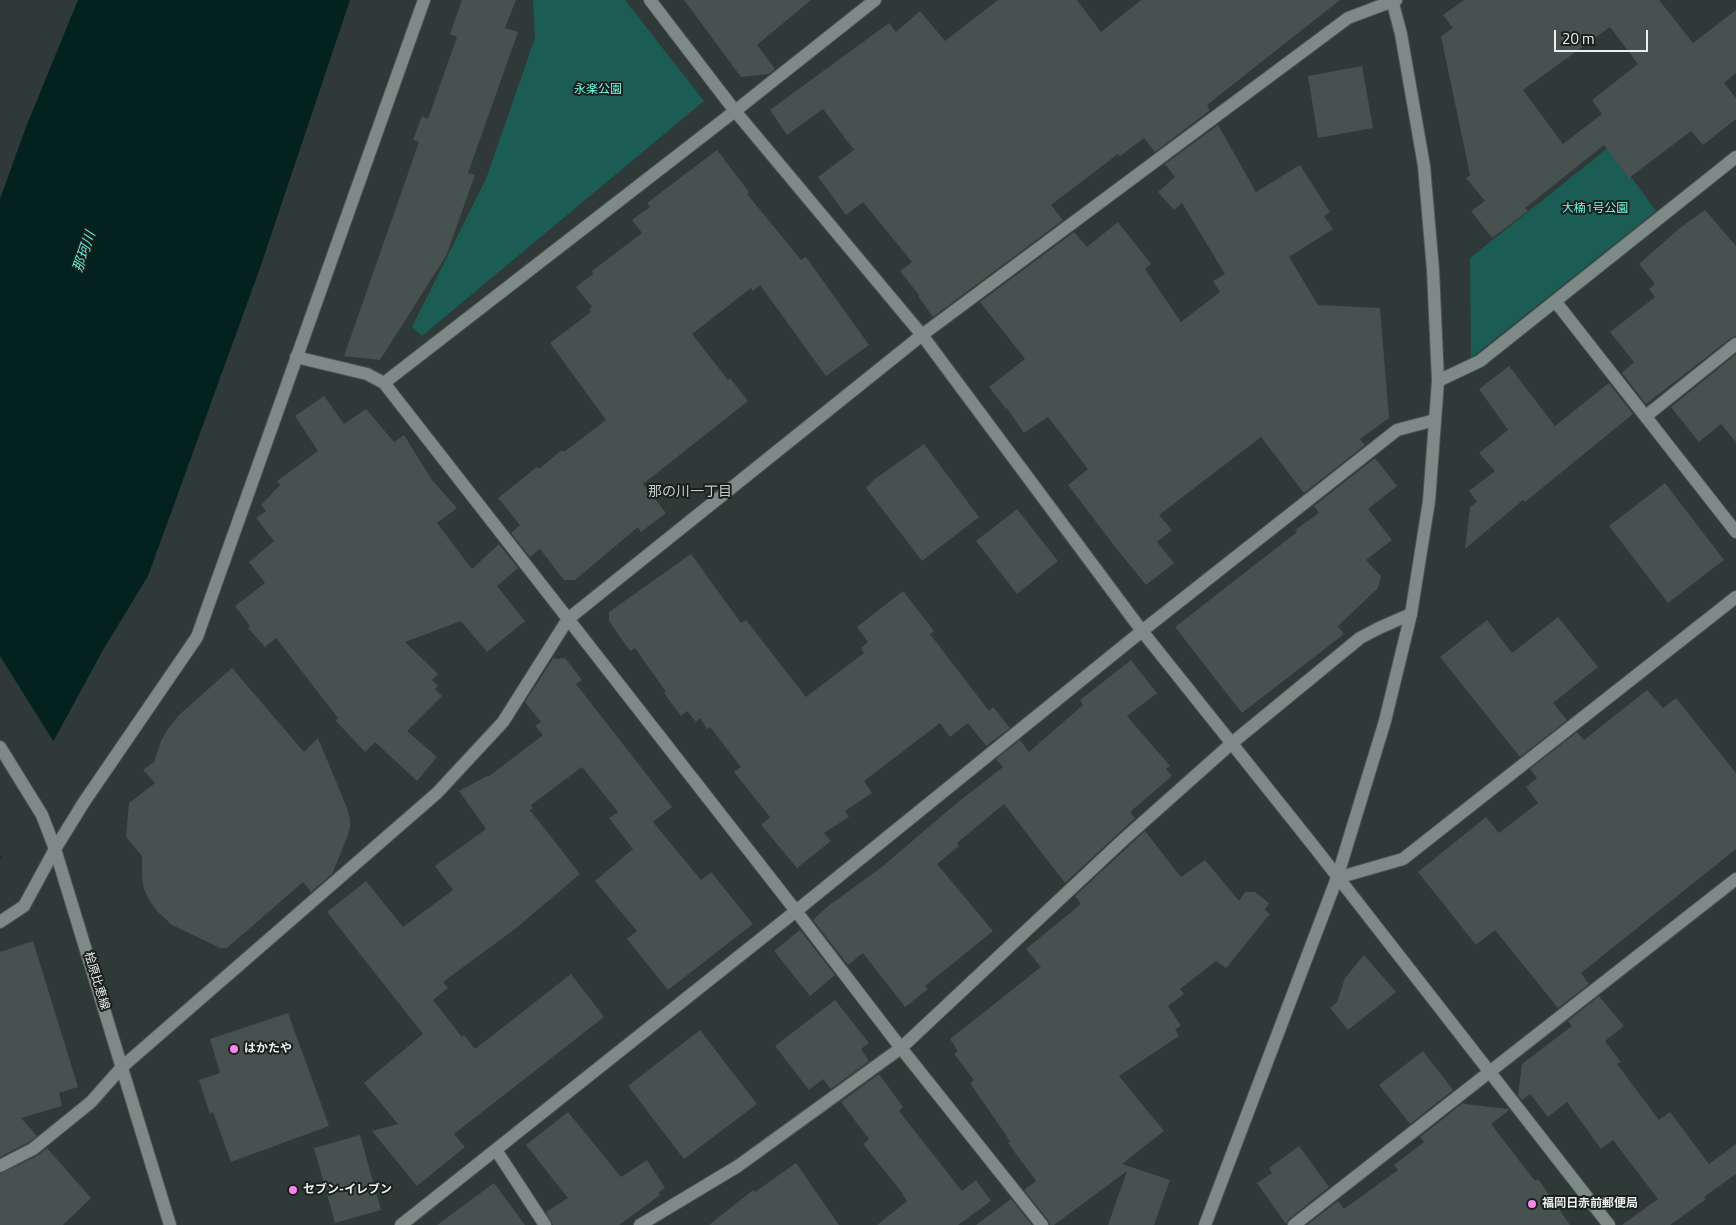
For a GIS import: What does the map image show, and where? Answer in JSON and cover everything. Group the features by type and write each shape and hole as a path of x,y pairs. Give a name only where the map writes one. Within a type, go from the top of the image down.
{"street":[{"path":"0,922 24,906 55,849 84,802 197,637 424,0"},
{"path":"650,0 735,111 922,335 1142,631 1232,743 1609,1225"},
{"path":"384,383 876,0"},
{"path":"0,1166 32,1149 90,1102 122,1067 437,793 503,722 568,619 922,335 1348,18 1394,0 1424,166 1433,270 1438,381 1429,501 1411,614 1385,721 1337,878 1205,1225"},
{"path":"1438,381 1480,361 1736,157"},
{"path":"1555,300 1736,532"},
{"path":"1646,416 1736,344"},
{"path":"296,357 367,374 384,383 901,1048 1042,1225"},
{"path":"401,1225 796,911 1142,631 1397,430 1435,420"},
{"path":"1337,878 1403,859 1736,597"},
{"path":"640,1225 738,1166 901,1048 1122,841 1232,743 1360,638 1411,614"},
{"name":"桧原比恵線","path":"0,747 42,815 55,849 170,1225"},
{"path":"1294,1225 1736,879"},
{"path":"496,1150 545,1225"}],"green space":[{"name":"永楽公園","path":"533,0 625,0 704,101 422,336 412,327 486,179 535,38"},
{"name":"大楠1号公園","path":"1609,147 1656,211 1471,358 1470,258"}],"water":[{"name":"那珂川","path":"78,0 350,0 260,268 148,576 103,650 54,740 5,854 0,858 0,199 26,127"}],"pier":[{"path":"0,656 55,744 7,855 2,860 0,855"}],"building":[{"path":"462,0 516,0 505,28 518,32 468,173 475,175 446,256 380,360 344,356 419,142 413,140 422,116 428,119 457,37 450,34"},
{"path":"684,0 811,0 757,45 775,69 769,74 741,77"},
{"path":"998,0 1077,0 1101,32 1141,0 1340,0 1207,105 1210,110 1155,152 1144,138 1120,156 1118,154 1051,205 1063,220 933,317 900,271 912,262 863,202 846,215 818,177 854,150 823,109 787,135 770,110 889,23 896,32 920,11 945,41"},
{"path":"1464,0 1659,0 1693,43 1736,10 1736,73 1724,83 1736,98 1736,119 1703,145 1691,131 1629,178 1604,145 1525,208 1528,211 1492,238 1471,211 1485,201 1466,178 1470,175 1441,36 1453,28 1443,15","holes":["1610,27 1638,64 1592,100 1602,114 1563,144 1523,90"]},
{"path":"1362,66 1373,128 1318,138 1308,76"},
{"path":"1218,125 1256,192 1300,165 1330,212 1324,216 1333,229 1289,257 1318,305 1380,308 1389,418 1360,439 1365,445 1304,493 1261,437 1159,515 1172,530 1157,542 1174,563 1146,585 1068,485 1088,469 1048,417 1024,433 1007,408 989,387 1025,359 980,302 1074,232 1087,247 1118,222 1151,264 1145,269 1181,322 1220,292 1213,281 1225,274 1182,203 1174,210 1158,192 1175,177 1165,164"},
{"path":"717,150 749,192 747,194 801,260 806,257 869,345 826,376 760,285 753,291 751,288 692,334 728,380 730,378 748,401 643,484 666,513 641,532 638,527 575,580 564,580 540,549 530,557 511,533 520,525 498,498 537,467 539,469 562,450 564,452 606,420 550,343 591,312 589,309 592,307 576,287 593,274 592,271 642,233 632,220 650,207 647,203"},
{"path":"1705,210 1736,246 1736,336 1646,404 1622,373 1634,362 1610,332 1655,297 1649,289 1655,284 1639,264 1681,227"},
{"path":"1736,354 1736,442 1721,424 1699,442 1671,407"},
{"path":"1509,366 1555,426 1609,383 1633,414 1525,502 1523,500 1465,549 1470,507 1477,502 1469,491 1495,471 1479,453 1508,430 1479,389"},
{"path":"324,396 344,424 366,409 394,442 404,435 432,480 457,508 437,523 472,569 499,544 518,568 497,586 525,621 487,652 461,621 405,642 438,674 432,680 438,686 435,689 442,696 407,731 437,757 417,781 375,742 365,752 336,721 338,718 276,638 265,647 248,628 250,626 235,606 265,583 249,562 274,541 256,518 266,511 261,505 280,485 277,481 318,451 295,416"},
{"path":"924,444 979,517 922,561 866,488 875,479"},
{"path":"1375,458 1397,486 1368,509 1392,540 1366,560 1381,576 1378,588 1338,626 1344,634 1242,713 1175,627 1297,532 1295,530 1319,513 1314,506"},
{"path":"1665,483 1724,560 1668,603 1609,526"},
{"path":"1017,509 1058,561 1017,594 976,541"},
{"path":"691,554 741,623 746,620 806,697 864,653 861,648 868,642 857,627 903,591 934,631 930,634 989,711 993,707 1010,728 986,746 968,723 950,737 940,723 864,781 872,793 845,811 849,817 824,833 831,841 797,868 761,825 770,817 734,772 741,767 710,727 707,729 700,718 696,722 687,711 681,716 635,648 630,651 609,621 609,612"},
{"path":"1558,617 1598,667 1553,703 1567,720 1520,757 1440,657 1487,620 1512,653"},
{"path":"554,657 555,659 565,658 582,680 576,684 672,807 653,822 701,880 711,872 753,924 668,990 627,939 637,931 595,881 633,849 609,818 618,812 582,767 531,805 533,808 530,810 580,874 515,929 443,982 448,988 433,1000 462,1037 464,1035 475,1049 571,974 604,1017 454,1134 465,1147 417,1186 372,1131 398,1124 364,1083 423,1034 327,912 366,881 403,927 453,890 435,866 486,829 459,791 488,777 543,735 535,726 541,722 525,702"},
{"path":"1131,660 1157,693 1127,716 1170,766 1166,769 1172,776 1130,812 1135,818 1065,883 1004,804 957,843 959,846 937,864 993,931 925,986 928,989 905,1007 863,953 848,965 813,920 827,907 883,866 958,802 1003,767 996,759 1020,740 1029,752 1083,705 1080,700"},
{"path":"232,668 304,752 318,738 347,808 350,827 332,874 311,892 303,882 227,948 220,948 172,925 158,912 144,889 142,856 126,837 129,803 155,783 143,770 154,762 166,732 179,715"},
{"path":"1647,690 1663,708 1676,698 1736,773 1736,849 1581,973 1589,984 1558,1008 1495,930 1476,945 1418,872 1486,817 1499,833 1538,803 1526,787 1537,778 1530,769 1577,732 1584,740"},
{"path":"1145,831 1181,877 1205,860 1239,901 1245,892 1255,892 1269,903 1265,910 1270,914 1226,968 1216,961 1180,989 1184,994 1168,1006 1181,1026 1175,1029 1179,1036 1119,1076 1164,1131 1122,1164 1170,1180 1154,1225 1108,1225 1127,1171 1054,1225 1050,1225 1024,1190 1036,1181 1008,1143 1010,1141 970,1083 974,1080 954,1054 958,1051 950,1039 1041,967 1026,949 1081,904 1075,896"},
{"path":"800,930 835,975 810,996 774,951"},
{"path":"33,941 78,1087 59,1093 62,1106 21,1118 37,1136 0,1157 0,952"},
{"path":"1364,955 1396,992 1348,1030 1330,1008 1337,1002 1345,978"},
{"path":"1599,996 1624,1026 1605,1041 1621,1062 1617,1064 1659,1120 1670,1112 1709,1164 1736,1144 1736,1174 1670,1225 1622,1225 1658,1199 1613,1140 1601,1149 1567,1102 1548,1117 1530,1094 1522,1100 1518,1095 1522,1064 1572,1026 1568,1021"},
{"path":"835,1000 869,1043 861,1049 869,1061 831,1089 823,1079 809,1090 775,1046"},
{"path":"288,1013 329,1126 231,1162 213,1112 210,1114 199,1080 220,1073 210,1039"},
{"path":"700,1030 757,1104 684,1159 628,1086"},
{"path":"1423,1051 1453,1090 1410,1124 1379,1085"},
{"path":"879,1074 903,1107 899,1111 962,1191 976,1180 991,1201 958,1225 877,1225 907,1201 863,1144 869,1139 841,1102"},
{"path":"1463,1103 1509,1110 1491,1124 1535,1181 1538,1179 1570,1225 1307,1225 1338,1201 1344,1209 1398,1170 1394,1165 1424,1142 1420,1137"},
{"path":"568,1112 621,1177 647,1160 665,1188 659,1192 660,1195 619,1225 553,1225 546,1212 568,1198 526,1145"},
{"path":"360,1135 381,1210 335,1223 314,1148"},
{"path":"1299,1146 1329,1187 1289,1219 1286,1224 1257,1183 1272,1173 1269,1168"},
{"path":"47,1148 91,1198 63,1225 0,1225 0,1174 37,1156"},
{"path":"796,1163 839,1225 709,1225 753,1190 755,1192"},
{"path":"494,1183 525,1225 437,1225"},
{"path":"1011,1199 1032,1225 976,1225"}],"place":[{"name":"はかたや","path":"234,1049"},
{"name":"セブン-イレブン","path":"293,1190"},
{"name":"福岡日赤前郵便局","path":"1532,1204"}],"district":[{"name":"那の川一丁目","path":"690,493"}]}
